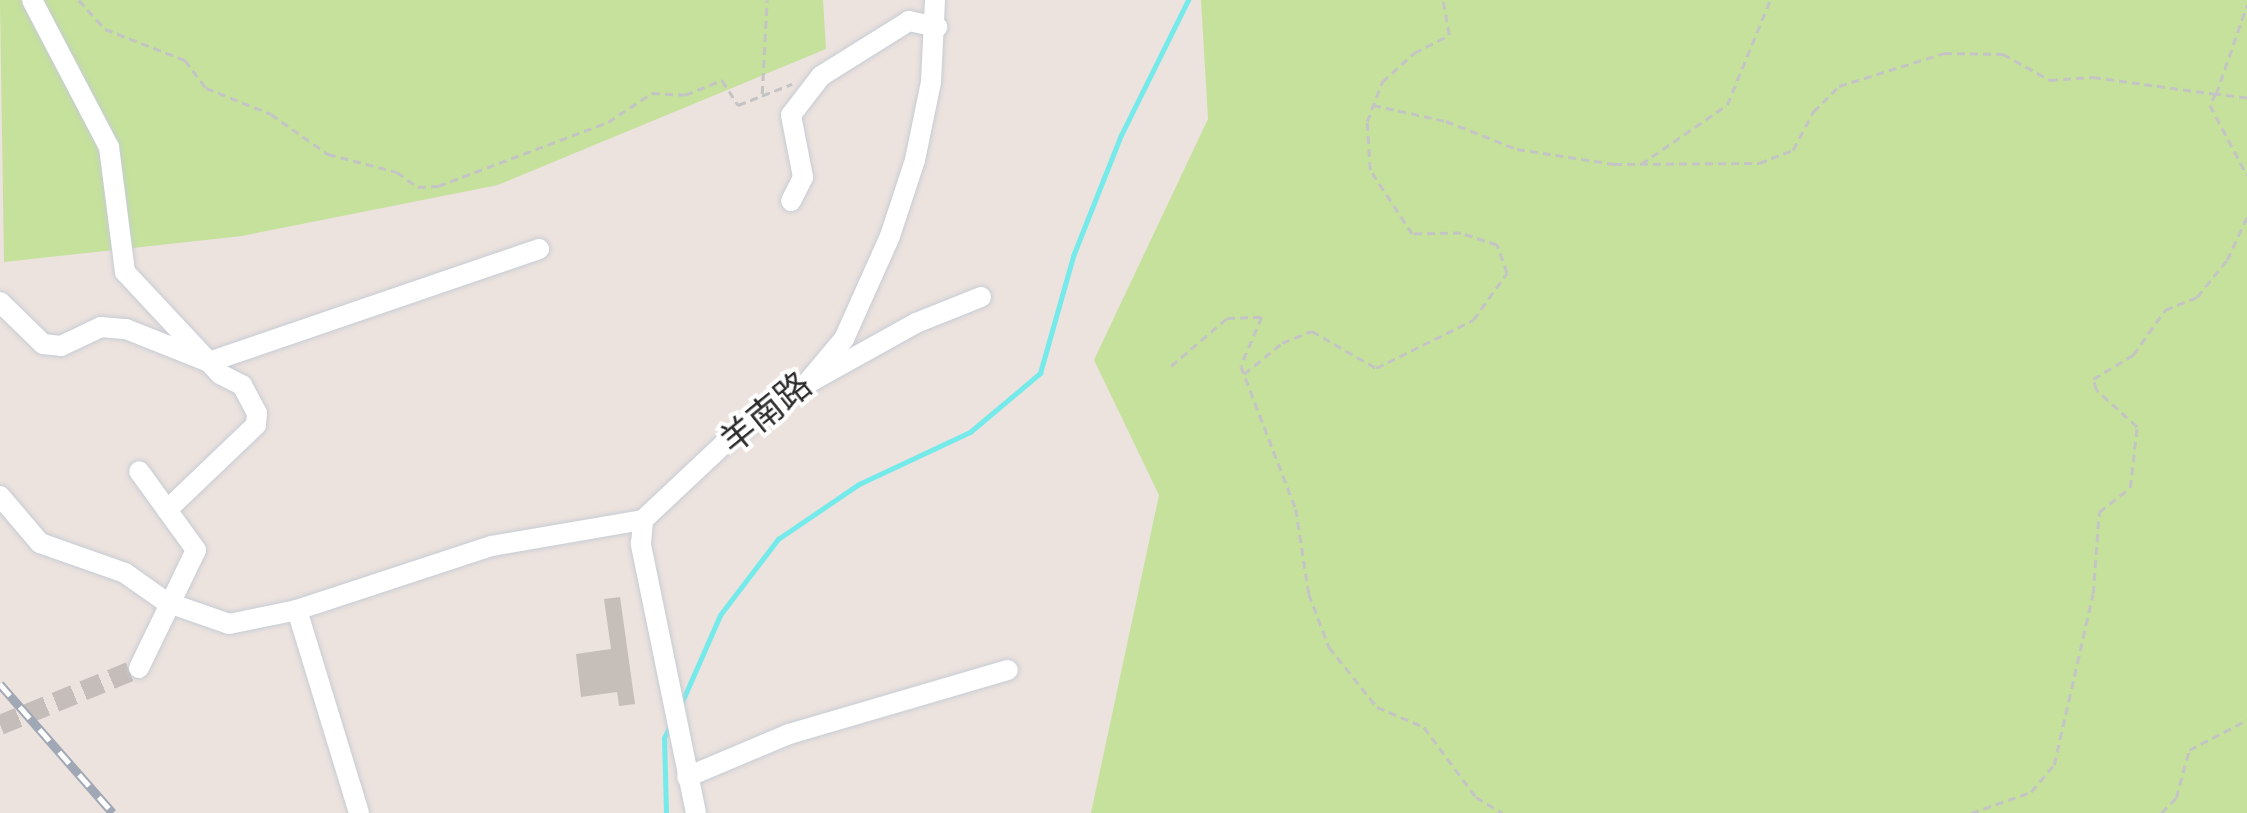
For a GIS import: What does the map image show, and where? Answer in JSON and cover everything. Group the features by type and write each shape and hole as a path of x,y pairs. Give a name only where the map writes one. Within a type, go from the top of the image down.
{"street":[{"path":"32,0 109,147 124,272 209,362"},
{"name":"羊南路","path":"643,520 724,442 808,382 844,339 890,236 915,160 937,27 935,0"},
{"path":"791,201 803,177 791,115 821,76 909,21 937,27"},
{"path":"209,362 539,249"},
{"path":"808,382 981,297"},
{"path":"0,302 43,344 61,346 101,328 126,329 209,362 242,384 256,425 167,510"},
{"path":"139,668 157,640 166,602 196,550 140,472"},
{"path":"0,496 40,543 125,573 166,602 229,624 297,610 492,546 643,520 641,544 696,813"},
{"path":"297,610 359,813"},
{"path":"687,777 789,734 1008,670"}],"path":[{"path":"79,0 105,29 185,60 206,88 271,114 328,154 397,172 418,187 438,186 608,122 652,93 685,95 722,80 738,106 821,76"},
{"path":"762,95 767,0"},
{"path":"1244,374 1282,343 1312,331 1376,368 1473,320 1507,273 1497,245 1461,233 1412,234 1370,170 1366,122 1382,82 1414,53 1448,35 1443,0"},
{"path":"1640,164 1727,104 1742,80 1770,0"},
{"path":"2247,5 2210,105 2247,175"},
{"path":"1373,105 1446,121 1516,149 1640,164 1760,163 1792,150 1813,112 1839,86 1944,53 2003,54 2050,80 2093,77 2247,98"},
{"path":"1971,813 2031,792 2054,765 2093,594 2099,512 2130,488 2137,427 2096,390 2093,379 2133,355 2166,310 2197,296 2227,260 2247,218"},
{"path":"1172,366 1227,318 1252,313 1262,317 1242,366 1296,510 1309,594 1329,647 1378,707 1424,727 1476,797 1502,813"},
{"path":"2161,813 2176,798 2189,750 2247,720"}],"green space":[{"path":"0,0 823,0 826,49 498,185 242,236 4,262"},
{"path":"1201,0 2247,0 2247,813 1091,813 1159,495 1094,360 1208,119"}],"building":[{"path":"620,597 635,704 619,706 617,692 581,697 576,654 611,649 604,599"}],"waterway":[{"path":"681,704 720,615 778,539 859,484 970,432 1040,373 1073,256 1121,135 1188,0"},
{"path":"666,813 664,738 671,723"}],"tunnel":[{"path":"0,725 139,668"}],"railway":[{"path":"0,684 113,813"}]}
